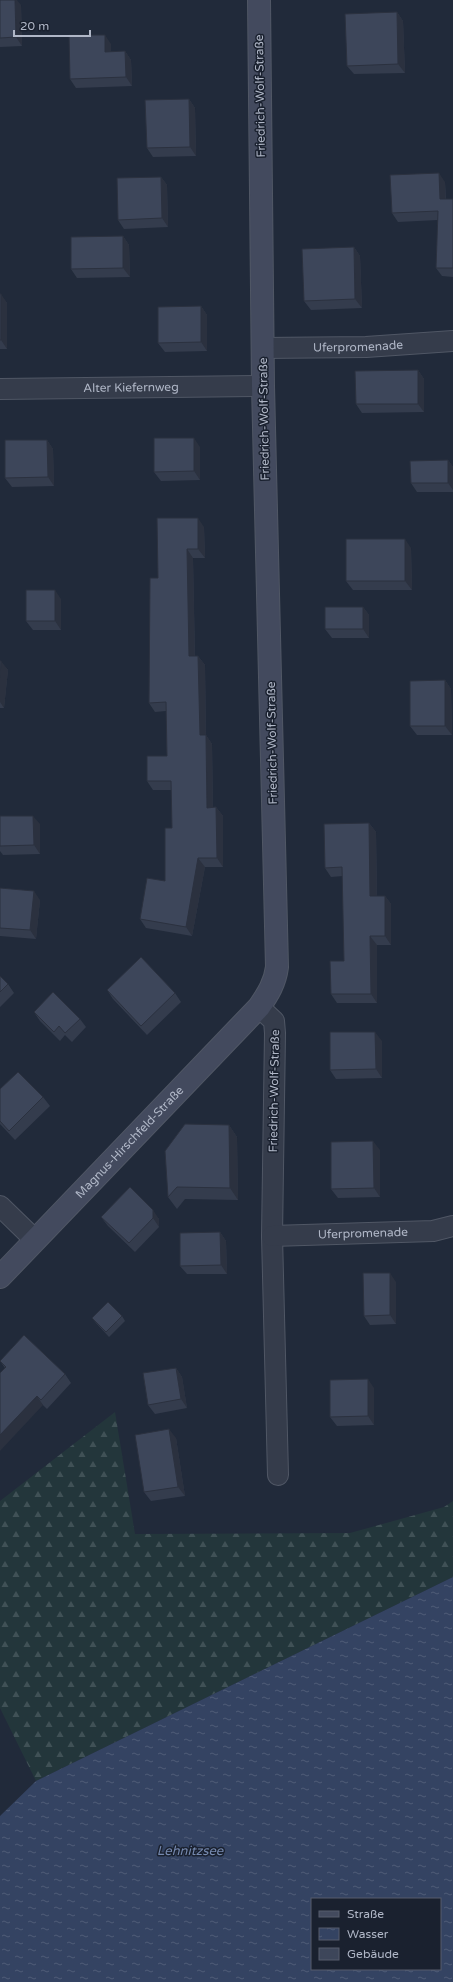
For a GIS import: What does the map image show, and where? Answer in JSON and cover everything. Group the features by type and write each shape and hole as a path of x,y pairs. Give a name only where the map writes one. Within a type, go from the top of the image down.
{"street":[{"name":"Friedrich-Wolf-Straße","path":"259,0 262,348 277,967 272,988 259,1008 274,1021 272,1236 278,1475"},
{"name":"Uferpromenade","path":"262,348 366,347 453,341"},
{"name":"Alter Kiefernweg","path":"0,389 263,386"},
{"name":"Magnus-Hirschfeld-Straße","path":"0,1277 259,1008"},
{"path":"0,1206 34,1240"},
{"name":"Uferpromenade","path":"272,1236 433,1231 453,1226"}],"green space":[{"path":"115,1412 135,1534 350,1533 444,1507 453,1501 453,1577 36,1781 0,1708 0,1501"}],"water":[{"name":"Lehnitzsee","path":"453,1577 453,1982 0,1982 0,1816 36,1781"}],"building":[{"path":"0,0 15,0 16,37 0,38"},
{"path":"397,12 398,64 347,66 345,14"},
{"path":"69,35 105,35 105,52 125,51 126,77 70,79"},
{"path":"189,99 190,147 147,148 145,100"},
{"path":"439,173 440,199 453,199 453,268 436,268 438,211 392,213 390,175"},
{"path":"161,177 162,218 118,220 117,178"},
{"path":"123,236 123,268 71,269 71,237"},
{"path":"354,247 355,299 304,301 302,249"},
{"path":"1,294 1,340 0,340"},
{"path":"201,306 201,342 158,343 158,307"},
{"path":"418,370 418,404 356,404 355,371"},
{"path":"154,438 194,438 194,471 154,472"},
{"path":"5,440 47,440 48,477 5,478"},
{"path":"448,460 448,483 411,483 410,461"},
{"path":"157,518 198,518 198,549 187,549 189,656 198,656 200,735 206,735 207,808 216,807 217,858 198,858 186,927 140,919 147,878 165,881 165,828 172,828 171,781 147,781 147,756 167,756 166,702 149,703 150,578 158,578"},
{"path":"346,539 405,539 405,581 346,581"},
{"path":"26,590 55,590 55,621 26,621"},
{"path":"325,607 363,607 363,629 325,629"},
{"path":"445,680 445,726 410,726 410,681"},
{"path":"0,816 33,816 34,845 0,846"},
{"path":"369,823 370,896 385,896 385,936 370,936 371,994 331,994 330,961 344,961 342,867 325,868 324,824"},
{"path":"0,888 34,891 30,930 0,928"},
{"path":"141,957 175,993 141,1026 107,990"},
{"path":"0,976 8,984 0,992"},
{"path":"53,992 80,1019 65,1033 59,1026 54,1032 34,1012"},
{"path":"330,1032 375,1032 376,1069 330,1070"},
{"path":"18,1072 43,1097 9,1131 0,1121 0,1089"},
{"path":"185,1124 229,1125 230,1188 177,1187 168,1197 165,1151"},
{"path":"373,1141 374,1188 331,1189 331,1142"},
{"path":"130,1187 153,1210 153,1218 129,1243 101,1217"},
{"path":"220,1232 221,1265 180,1266 180,1233"},
{"path":"363,1273 390,1273 390,1315 364,1316"},
{"path":"108,1302 122,1316 106,1332 92,1318"},
{"path":"24,1335 65,1374 41,1400 37,1396 0,1435 0,1373 6,1367 0,1361"},
{"path":"176,1368 181,1399 148,1405 143,1373"},
{"path":"368,1379 368,1416 330,1417 330,1380"},
{"path":"169,1429 178,1487 144,1492 135,1435"}]}
